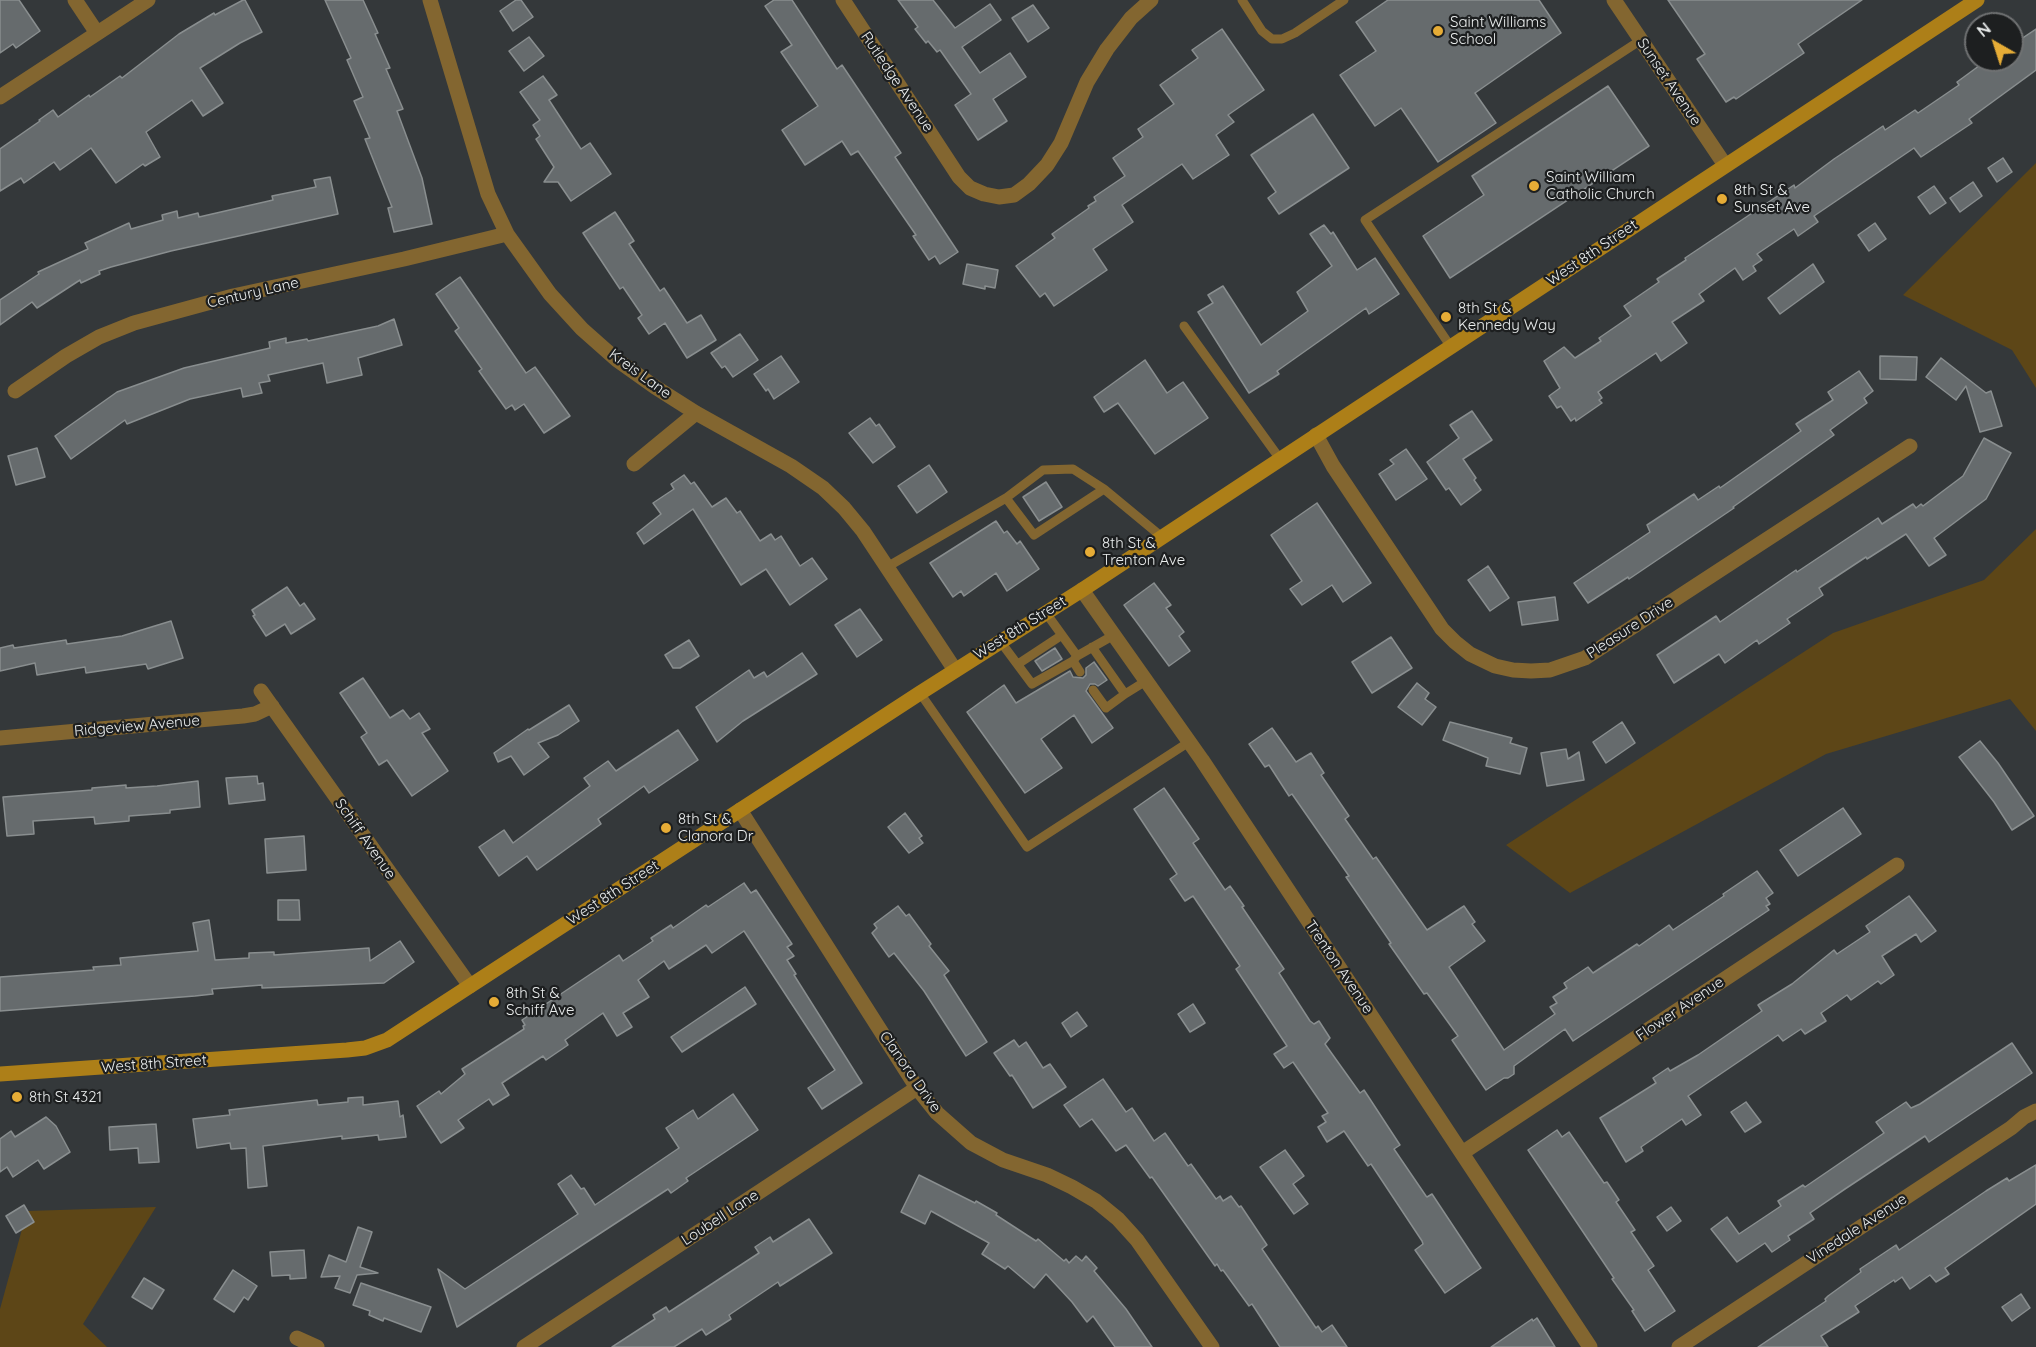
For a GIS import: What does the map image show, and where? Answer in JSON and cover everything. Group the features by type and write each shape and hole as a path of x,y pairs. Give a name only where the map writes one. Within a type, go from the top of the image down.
{"street":[{"path":"75,0 97,33"},
{"path":"0,97 148,0"},
{"name":"Kreis Lane","path":"430,0 488,194 507,234 550,294 582,329 617,360 696,413 791,466 823,488 863,531 955,670"},
{"name":"Rutledge Avenue","path":"843,0 959,177 970,188 999,197 1014,195 1029,184 1047,165 1061,143 1087,82 1107,49 1131,18 1151,0"},
{"name":"Sunset Avenue","path":"1614,0 1725,165"},
{"name":"West 8th Street","path":"0,1074 365,1048 387,1040 955,670 1082,590 1977,0"},
{"name":"Century Lane","path":"15,390 91,342 134,323 232,296 507,234"},
{"path":"634,464 696,413"},
{"name":"Pleasure Drive","path":"1316,435 1333,466 1442,629 1470,654 1495,666 1531,671 1550,670 1585,658 1910,446"},
{"name":"Trenton Avenue","path":"1082,590 1189,742 1590,1347"},
{"name":"Schiff Avenue","path":"261,692 470,986"},
{"name":"Ridgeview Avenue","path":"0,738 243,716 255,714 272,706"},
{"name":"Clanora Drive","path":"740,810 917,1088 937,1113 971,1143 1003,1160 1072,1186 1096,1201 1118,1219 1137,1240 1212,1347"},
{"name":"Flower Avenue","path":"1462,1154 1897,866"},
{"name":"Loubell Lane","path":"524,1347 917,1088"},
{"name":"Vinedale Avenue","path":"1679,1347 2036,1111"},
{"path":"297,1338 317,1347"}],"lane":[{"path":"1242,0 1262,31 1272,39 1282,39 1295,33 1344,0"},
{"path":"1450,346 1365,220 1641,40"},
{"path":"1184,326 1280,459"},
{"path":"887,567 1006,498 1043,470 1073,469 1104,489 1162,537"},
{"path":"1006,498 1034,535 1104,489"},
{"path":"1046,613 1062,635 1080,672"},
{"path":"1018,664 1062,635"},
{"path":"1000,641 1032,684 1114,635"},
{"path":"1092,647 1125,694"},
{"path":"1093,690 1106,708 1146,681"},
{"path":"920,693 1027,847 1189,742"}],"shaded area":[{"path":"2036,163 2036,388 2012,350 1903,295"},
{"path":"2036,529 2036,731 2010,699 1826,754 1570,893 1506,845 1833,633 1984,580"},
{"path":"156,1207 83,1324 107,1347 0,1347 0,1309 27,1211"}],"building":[{"path":"0,0 19,0 40,31 16,48 13,44 0,53"},
{"path":"243,0 262,32 200,68 223,103 203,116 192,100 146,132 160,157 145,166 143,164 116,183 91,148 60,170 54,162 24,183 21,178 0,191 0,149 53,110 58,117 120,76 122,78 179,34 214,13 215,15"},
{"path":"325,0 363,0 378,33 375,34 390,68 386,69 403,109 397,111 422,178 432,224 394,232 388,208 392,207 365,139 370,138 354,101 363,97 347,60 351,58"},
{"path":"516,0 521,0 533,17 513,31 500,11"},
{"path":"774,0 792,0 837,69 842,65 901,153 895,157 958,252 940,264 935,256 929,260 913,236 916,235 858,151 851,155 842,141 805,165 782,130 818,106 781,52 792,45 765,6"},
{"path":"898,0 933,0 955,28 990,4 1001,20 962,47 980,73 1010,53 1026,77 993,99 1007,121 978,140 955,105 971,94 940,50 937,52 928,41 926,43 915,29 918,27"},
{"path":"1388,0 1539,0 1561,33 1475,93 1496,123 1438,162 1401,108 1375,126 1340,75 1376,51 1356,22"},
{"path":"1668,0 1862,0 1798,44 1804,53 1736,99 1734,97 1726,102 1697,59 1705,54"},
{"path":"1033,5 1049,28 1028,42 1012,18"},
{"path":"1222,29 1264,90 1228,115 1234,122 1216,135 1229,155 1193,179 1182,164 1122,205 1133,222 1093,249 1107,270 1054,306 1045,293 1040,297 1016,266 1055,238 1052,234 1089,208 1088,206 1096,201 1094,197 1125,176 1113,158 1143,137 1138,129 1174,104 1160,85 1198,58 1192,50"},
{"path":"2036,29 2036,70 1969,119 1972,123 1921,157 1914,148 1814,216 1818,222 1798,236 1794,229 1757,254 1762,260 1753,266 1756,271 1743,280 1735,268 1699,294 1704,301 1672,322 1687,343 1661,361 1656,353 1598,392 1602,403 1576,421 1575,418 1571,421 1561,406 1557,408 1549,396 1560,388 1544,361 1564,347 1575,358 1601,341 1599,338 1631,316 1624,306 1659,282 1657,279 1686,260 1685,258 1794,185 1795,188 1883,126 1885,130 1915,110 1918,113 1959,85 1957,82 1971,72 2024,72 2024,37"},
{"path":"529,37 544,56 524,71 509,51"},
{"path":"543,76 557,95 549,100 581,149 590,143 611,174 571,201 558,182 544,182 554,167 536,139 540,136 533,125 540,120 520,92"},
{"name":"Saint William Catholic Church","path":"1608,86 1649,146 1450,278 1423,236 1484,195 1472,176"},
{"path":"1313,114 1349,168 1279,214 1268,198 1276,192 1251,155"},
{"path":"2003,158 2012,172 1997,182 1988,168"},
{"path":"330,177 338,214 171,251 111,267 99,271 100,274 81,283 80,280 37,308 32,302 0,325 0,300 39,274 38,272 88,249 85,243 129,223 131,229 163,220 162,215 177,211 178,218 198,213 199,217 273,200 272,196 316,187 314,180"},
{"path":"1973,182 1982,196 1960,212 1950,198"},
{"path":"1934,186 1946,203 1930,214 1918,197"},
{"path":"615,212 634,241 629,244 660,291 664,288 687,323 701,315 716,340 687,358 665,323 649,334 638,318 642,315 623,287 620,289 583,233"},
{"path":"1875,223 1886,239 1869,251 1858,235"},
{"path":"1324,225 1331,234 1333,232 1357,270 1375,258 1399,294 1369,314 1366,308 1277,371 1279,374 1249,393 1198,312 1213,303 1208,295 1223,286 1261,345 1308,311 1297,292 1332,266 1310,234"},
{"path":"967,264 998,270 995,288 985,286 985,289 963,284"},
{"path":"1813,264 1824,282 1780,314 1768,298"},
{"path":"460,277 526,373 535,367 570,416 544,433 524,404 515,410 512,405 506,409 479,371 482,369 455,331 459,328 436,294"},
{"path":"394,319 402,345 358,358 362,375 327,383 323,363 268,375 270,381 259,383 262,393 243,397 241,388 190,399 127,424 125,420 71,459 55,436 117,392 184,368 270,348 269,342 286,338 286,343 307,339 308,341 378,326"},
{"path":"740,334 758,360 733,377 725,366 722,368 711,353"},
{"path":"781,356 799,382 774,399 754,374"},
{"path":"1880,356 1917,357 1916,380 1880,379"},
{"path":"1941,358 1986,393 1991,391 2002,426 1980,432 1966,386 1956,400 1926,377"},
{"path":"1145,360 1167,393 1183,382 1208,418 1155,454 1118,403 1104,412 1094,397"},
{"path":"1859,371 1873,391 1864,398 1867,403 1830,430 1834,435 1734,508 1629,579 1628,577 1588,603 1574,583 1650,532 1647,525 1694,494 1698,500 1719,486 1720,488 1801,431 1796,424 1833,400 1828,392"},
{"path":"1472,411 1492,440 1463,459 1481,490 1461,505 1449,488 1446,490 1427,462 1459,438 1450,425"},
{"path":"870,418 876,426 879,424 895,447 873,463 849,433"},
{"path":"1984,438 2011,453 1986,499 1934,538 1946,555 1929,566 1906,534 1819,588 1823,595 1787,619 1790,623 1759,644 1757,640 1725,663 1719,654 1674,683 1657,655 1716,616 1720,622 1878,518 1882,524 1913,504 1916,508 1921,504 1923,506 1963,476"},
{"path":"37,448 45,477 16,485 8,456"},
{"path":"1406,449 1427,479 1396,500 1379,474 1394,464 1390,460"},
{"path":"929,465 947,492 917,513 898,486"},
{"path":"684,475 691,484 694,482 712,507 726,498 737,513 740,511 760,541 771,534 775,540 781,536 800,566 812,558 827,579 790,605 766,569 741,585 693,509 644,544 637,533 661,514 653,503 674,489 671,484"},
{"path":"1046,482 1062,507 1039,521 1023,497"},
{"path":"1317,503 1371,583 1343,602 1332,585 1302,605 1290,589 1302,581 1271,535"},
{"path":"996,521 1004,533 1007,531 1017,544 1020,541 1039,569 1007,591 996,573 964,596 961,591 953,597 930,563"},
{"path":"1488,566 1509,598 1490,611 1468,580"},
{"path":"1154,583 1171,605 1166,608 1184,632 1179,636 1190,651 1169,666 1124,605"},
{"path":"287,587 300,606 304,603 315,619 291,634 285,624 266,636 253,616 255,615 252,610"},
{"path":"1555,597 1558,620 1522,625 1518,602"},
{"path":"860,609 882,640 857,657 835,625"},
{"path":"171,621 183,658 148,669 146,664 86,673 85,667 37,675 35,663 0,671 0,648 66,640 67,644 122,636"},
{"path":"1391,637 1412,668 1372,693 1352,662"},
{"path":"689,640 699,656 680,668 673,668 665,655"},
{"path":"1055,648 1062,659 1042,671 1035,661"},
{"path":"802,653 817,674 743,721 717,742 696,707 749,670 754,678 764,672 767,677"},
{"path":"1094,662 1107,680 1098,686 1090,684 1086,691 1113,728 1092,743 1074,715 1041,739 1062,768 1025,793 967,712 1004,685 1016,703 1070,671 1073,677 1083,678 1086,675 1086,668"},
{"path":"363,678 390,718 403,710 410,719 419,713 430,729 422,733 448,771 412,796 387,760 379,765 361,737 367,733 340,693"},
{"path":"1417,683 1429,693 1425,699 1436,707 1422,725 1398,707"},
{"path":"569,705 579,721 558,735 538,743 549,757 524,775 511,756 498,762 494,753 528,729"},
{"path":"1450,722 1512,738 1510,743 1527,748 1520,774 1486,766 1488,758 1443,740"},
{"path":"1622,722 1635,743 1606,763 1593,742"},
{"path":"1272,728 1296,762 1311,753 1324,773 1321,775 1349,816 1345,819 1373,859 1376,857 1427,930 1464,906 1475,922 1472,924 1485,941 1449,967 1504,1050 1555,1014 1550,1007 1557,1003 1553,997 1567,988 1564,983 1588,967 1593,973 1669,925 1673,930 1757,871 1773,893 1766,898 1770,904 1766,906 1769,910 1573,1041 1565,1029 1514,1066 1514,1074 1486,1090 1452,1040 1458,1036 1427,993 1424,994 1389,944 1391,943 1346,877 1349,876 1292,794 1289,796 1269,765 1265,767 1249,744"},
{"path":"678,730 698,760 649,793 644,786 598,819 601,824 537,870 527,856 499,876 479,847 504,830 513,843 590,786 584,778 608,761 616,771"},
{"path":"1980,741 2034,816 2012,830 1994,802 1959,757"},
{"path":"1566,749 1568,759 1579,752 1584,780 1547,786 1541,753"},
{"path":"257,776 258,784 263,783 265,800 229,804 226,778"},
{"path":"198,781 200,807 170,810 170,813 129,816 129,821 95,824 94,817 33,821 34,834 7,836 3,797 126,785 126,788"},
{"path":"1164,788 1199,839 1193,843 1225,890 1230,886 1284,969 1279,973 1310,1021 1314,1024 1319,1021 1330,1038 1325,1044 1360,1093 1364,1090 1400,1145 1394,1149 1426,1196 1432,1194 1481,1268 1445,1293 1415,1250 1423,1244 1422,1241 1371,1164 1368,1166 1344,1131 1327,1142 1318,1127 1326,1122 1322,1116 1328,1113 1293,1062 1284,1068 1274,1054 1287,1046 1236,969 1240,966 1193,896 1185,901 1170,879 1177,874 1134,809"},
{"path":"1843,808 1861,834 1798,876 1780,850"},
{"path":"905,813 922,836 919,838 923,843 909,853 888,827"},
{"path":"304,836 306,870 267,873 265,839"},
{"path":"744,883 751,893 756,890 792,944 787,947 794,956 787,960 796,974 794,975 862,1083 822,1109 808,1088 835,1070 744,931 712,953 706,945 669,969 664,961 638,980 649,997 623,1013 632,1027 617,1036 603,1013 565,1040 568,1045 546,1060 543,1056 502,1083 509,1095 493,1105 489,1099 458,1120 464,1128 441,1143 417,1106 439,1091 441,1094 465,1074 462,1069 524,1029 525,1025 522,1020 619,955 623,961 653,941 651,938 671,925 673,928"},
{"path":"1909,896 1936,931 1921,942 1916,934 1882,956 1894,975 1881,984 1878,981 1851,1000 1847,995 1821,1013 1826,1021 1805,1034 1801,1029 1783,1041 1778,1035 1688,1096 1701,1115 1686,1125 1682,1119 1641,1147 1643,1151 1626,1162 1600,1118 1656,1083 1653,1078 1668,1068 1670,1071 1698,1055 1762,1011 1758,1005 1792,984 1834,950 1837,954 1870,932 1866,926"},
{"path":"278,900 299,900 300,920 278,920"},
{"path":"898,906 906,916 909,914 931,944 929,946 949,971 944,975 987,1042 966,1056 924,991 894,953 889,957 872,933 877,928 874,924"},
{"path":"209,920 215,960 249,958 249,953 274,952 274,955 369,948 370,961 400,941 414,962 384,983 262,988 262,985 212,989 213,994 195,996 0,1011 0,977 94,970 93,967 121,965 120,958 198,951 193,923"},
{"path":"745,987 756,1004 682,1052 671,1037"},
{"path":"1193,1004 1205,1023 1190,1032 1178,1014"},
{"path":"1077,1012 1087,1026 1071,1037 1062,1023"},
{"path":"1014,1040 1019,1047 1026,1042 1043,1068 1050,1064 1066,1087 1033,1108 1012,1075 1010,1076 994,1053"},
{"path":"2012,1043 2032,1073 1929,1142 1925,1136 1810,1213 1814,1219 1788,1236 1790,1240 1772,1252 1765,1243 1737,1262 1711,1229 1727,1217 1739,1234 1781,1206 1778,1201 1803,1185 1805,1187 1884,1133 1876,1122 1906,1102 1911,1108 1920,1104"},
{"path":"1103,1079 1126,1112 1132,1108 1154,1141 1165,1133 1188,1166 1191,1164 1216,1199 1220,1196 1223,1201 1231,1196 1239,1207 1241,1206 1267,1245 1262,1249 1316,1328 1318,1326 1322,1332 1332,1325 1347,1347 1280,1347 1252,1304 1249,1306 1223,1270 1221,1271 1217,1264 1215,1266 1152,1177 1150,1178 1126,1145 1116,1151 1092,1119 1080,1127 1064,1105"},
{"path":"733,1094 758,1130 686,1178 688,1181 671,1193 668,1189 457,1327 438,1269 465,1289 578,1214 558,1184 571,1175 581,1189 584,1188 595,1205 679,1148 666,1128 693,1110 698,1119"},
{"path":"363,1097 363,1105 398,1101 400,1117 403,1115 406,1137 379,1140 378,1135 342,1139 342,1136 263,1146 267,1186 248,1188 246,1148 231,1149 230,1143 197,1148 193,1119 230,1115 229,1110 317,1100 318,1105 348,1102 348,1098"},
{"path":"1746,1102 1761,1122 1745,1132 1731,1112"},
{"path":"46,1117 56,1126 70,1152 44,1169 38,1160 13,1177 7,1167 0,1172 0,1139 11,1131 15,1137"},
{"path":"156,1124 159,1162 139,1163 138,1148 110,1150 109,1127"},
{"path":"1557,1130 1562,1137 1569,1132 1604,1183 1607,1182 1619,1200 1616,1202 1635,1230 1631,1232 1654,1266 1648,1270 1675,1311 1645,1331 1632,1311 1634,1310 1612,1279 1614,1278 1528,1150"},
{"path":"1285,1150 1304,1176 1293,1184 1308,1204 1294,1214 1260,1167"},
{"path":"2036,1165 2036,1204 1945,1268 1949,1274 1936,1282 1930,1275 1910,1289 1902,1277 1895,1282 1894,1280 1855,1306 1859,1312 1821,1336 1828,1347 1758,1347 1826,1301 1828,1296 1861,1272 1860,1269 1896,1245 1899,1250 1986,1191 2007,1178 2009,1181"},
{"path":"919,1175 997,1213 996,1215 1036,1241 1038,1239 1064,1261 1066,1259 1069,1263 1076,1256 1082,1261 1086,1256 1097,1268 1094,1271 1126,1309 1152,1347 1115,1347 1093,1316 1087,1322 1046,1274 1034,1288 1008,1266 1005,1269 982,1254 989,1243 931,1211 925,1224 901,1212"},
{"path":"24,1205 34,1222 16,1233 6,1216"},
{"path":"1671,1207 1681,1221 1667,1231 1657,1217"},
{"path":"809,1219 832,1253 780,1286 778,1282 729,1315 731,1319 706,1335 702,1329 674,1347 612,1347 655,1319 653,1315 666,1307 669,1312 759,1253 755,1247 770,1237 773,1242"},
{"path":"358,1227 372,1232 360,1267 378,1273 357,1275 350,1293 335,1288 340,1276 321,1277 329,1255 346,1262"},
{"path":"304,1250 306,1278 290,1279 290,1275 272,1276 270,1252"},
{"path":"233,1270 257,1286 248,1300 244,1297 234,1312 214,1299"},
{"path":"144,1278 164,1290 152,1309 132,1297"},
{"path":"361,1283 431,1307 421,1332 384,1318 383,1321 369,1315 370,1311 353,1305"},
{"path":"2021,1294 2030,1308 2012,1321 2002,1307"},
{"path":"1537,1318 1555,1347 1491,1347 1532,1319 1533,1321"}],"place":[{"name":"Saint Williams School","path":"1438,31"},
{"name":"Saint William Catholic Church","path":"1534,186"},
{"name":"8th St & Sunset Ave","path":"1722,199"},
{"name":"8th St & Kennedy Way","path":"1446,317"},
{"name":"8th St & Trenton Ave","path":"1090,552"},
{"name":"8th St & Clanora Dr","path":"666,828"},
{"name":"8th St & Schiff Ave","path":"494,1002"},
{"name":"8th St 4321","path":"17,1097"}]}
